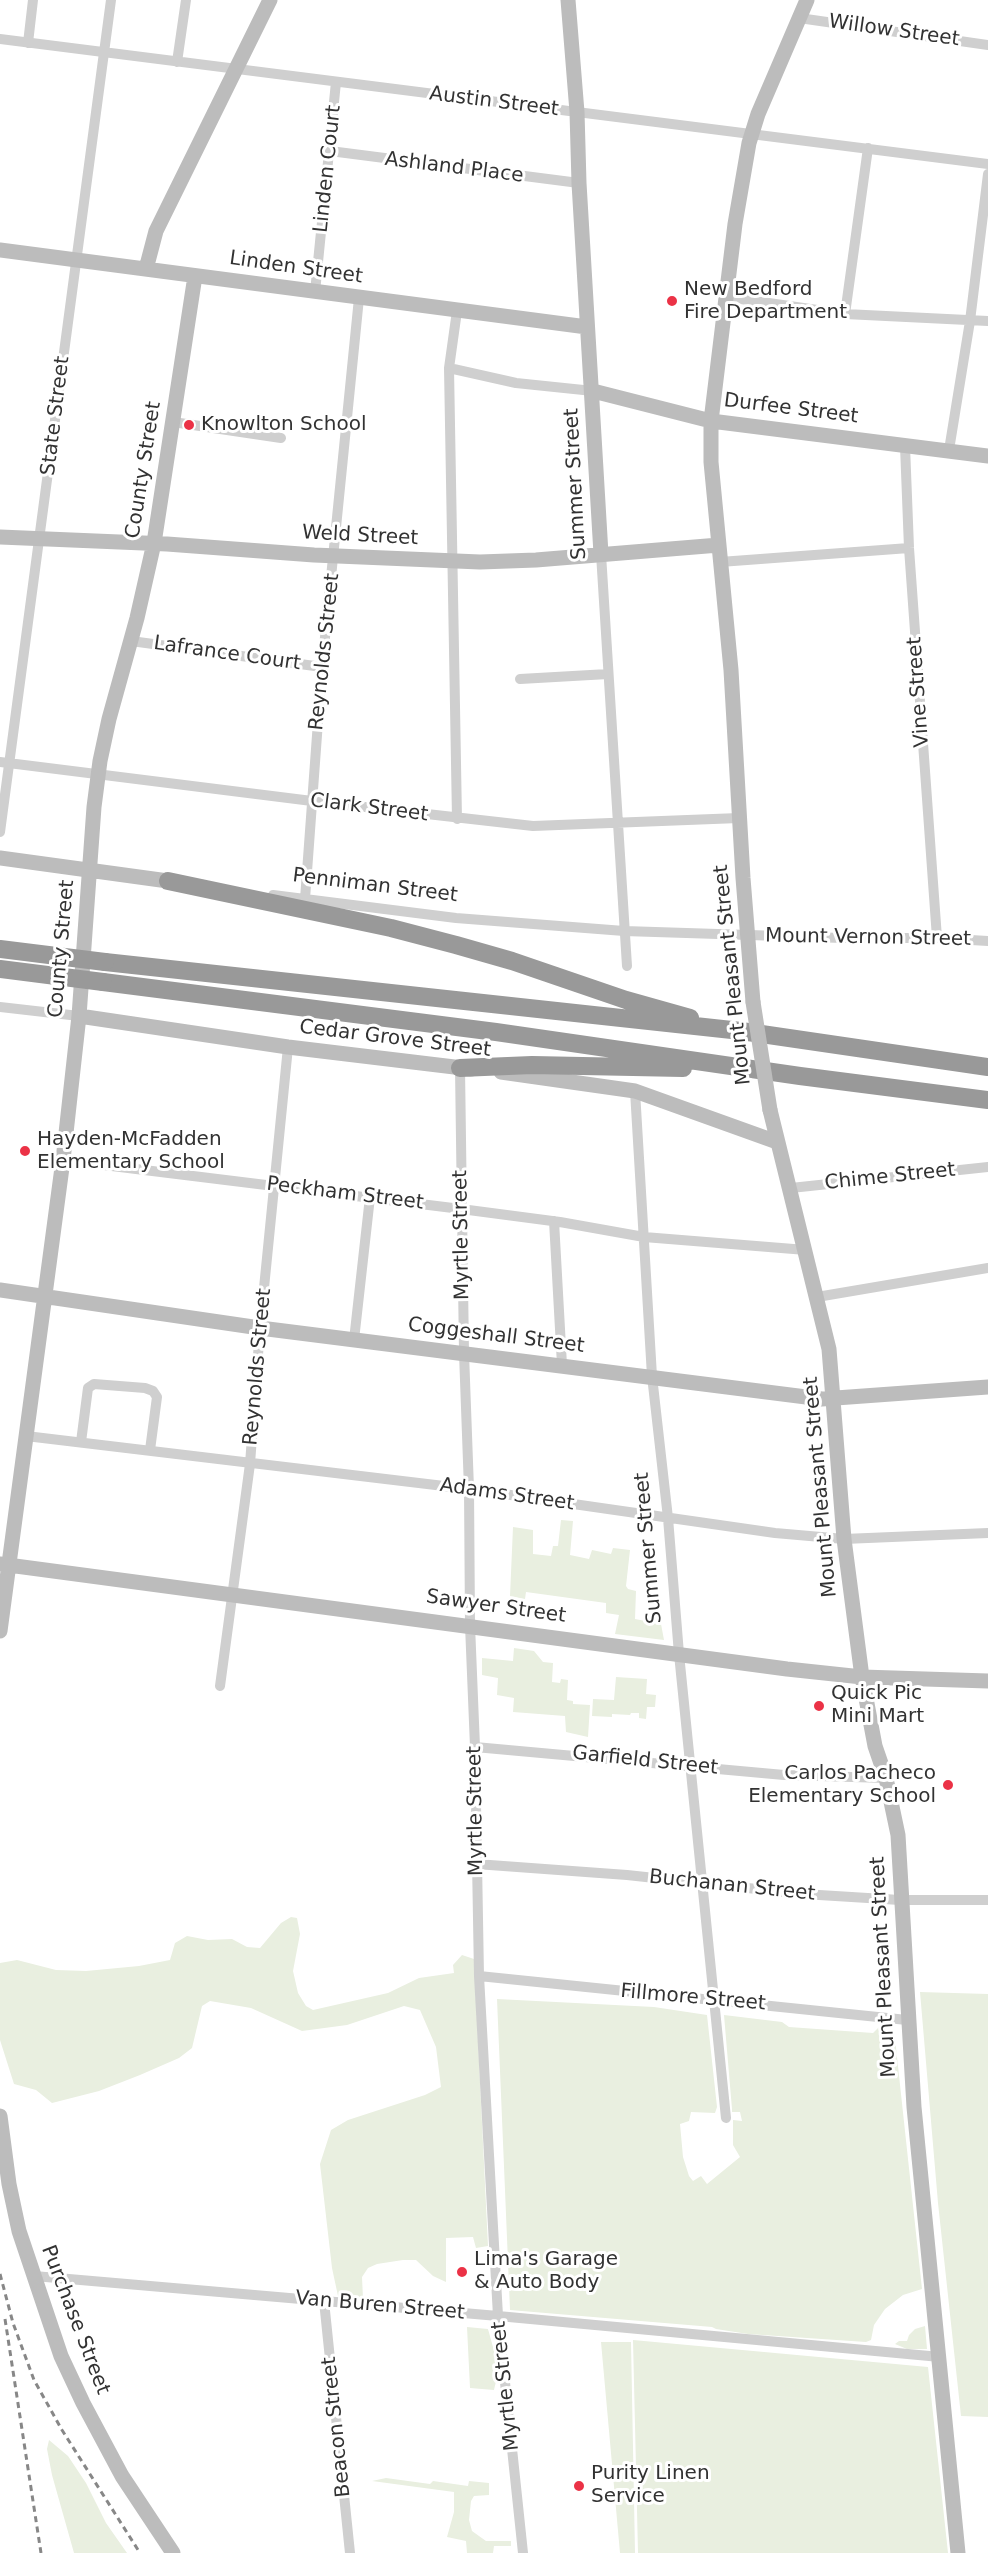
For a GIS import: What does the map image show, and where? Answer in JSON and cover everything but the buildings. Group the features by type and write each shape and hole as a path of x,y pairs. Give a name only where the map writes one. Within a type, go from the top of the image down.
{"highway":[{"path":"168,881 392,928 512,961 627,1000 741,1031"},
{"path":"0,949 741,1031 988,1067"},
{"path":"0,969 484,1031 746,1069 988,1100"},
{"path":"460,1068 531,1065 746,1069"}],"main road":[{"path":"146,270 156,231 270,0"},
{"name":"Summer Street","path":"568,0 578,112 579,183 601,554"},
{"name":"Mount Pleasant Street","path":"807,0 751,134 741,184 726,297 711,421 711,462 731,680 753,1002 777,1142 791,1188 829,1349 844,1539 862,1677 874,1746 886,1779 898,1835 907,2020 917,2140 958,2553"},
{"name":"Linden Street","path":"0,250 587,327"},
{"name":"County Street","path":"0,1631 5,1564 26,1436 63,1160 79,1016 98,775 105,736 131,641 154,543 195,276"},
{"name":"Durfee Street","path":"593,391 711,421 988,456"},
{"name":"Weld Street","path":"0,537 154,543 334,556 453,561 517,561 719,545"},
{"name":"Penniman Street","path":"0,858 168,881"},
{"name":"Cedar Grove Street","path":"79,1016 288,1047 635,1091 777,1142"},
{"name":"Coggeshall Street","path":"0,1290 260,1328 834,1399 988,1387"},
{"name":"Sawyer Street","path":"5,1564 862,1677 988,1681"},
{"name":"Purchase Street","path":"0,2116 7,2209 34,2276 61,2356 91,2419 122,2476 173,2553"}],"street":[{"path":"28,43 33,0"},
{"name":"State Street","path":"0,832 5,763 41,538 111,0"},
{"path":"177,62 186,0"},
{"name":"Willow Street","path":"800,18 988,45"},
{"name":"Austin Street","path":"0,39 988,164"},
{"name":"Linden Court","path":"315,292 336,82"},
{"path":"845,314 868,148"},
{"name":"Ashland Place","path":"330,151 579,183"},
{"path":"949,450 970,321 988,174"},
{"path":"726,297 845,314 988,321"},
{"name":"Reynolds Street","path":"305,899 322,667 358,298"},
{"path":"457,311 449,368 457,819"},
{"path":"449,368 516,383 593,391"},
{"path":"173,422 280,438"},
{"name":"Vine Street","path":"905,446 909,548 937,938"},
{"path":"720,562 909,548"},
{"name":"Summer Street","path":"601,554 627,966"},
{"name":"Lafrance Court","path":"131,641 322,667"},
{"path":"520,679 608,674"},
{"name":"Clark Street","path":"5,763 457,819 533,826 739,818"},
{"name":"Penniman Street","path":"168,881 456,918 624,932 747,935"},
{"name":"Mount Vernon Street","path":"747,935 988,941"},
{"name":"Cedar Grove Street","path":"0,1007 79,1016"},
{"name":"Reynolds Street","path":"220,1686 250,1464 260,1328 288,1047"},
{"name":"Myrtle Street","path":"460,1068 464,1353 479,1976 498,2316 523,2553"},
{"name":"Summer Street","path":"635,1091 652,1376 669,1518 679,1654 726,2118"},
{"name":"Peckham Street","path":"63,1160 554,1221 644,1237 806,1250"},
{"name":"Chime Street","path":"791,1188 988,1167"},
{"path":"354,1340 370,1197"},
{"path":"554,1221 562,1365"},
{"path":"817,1297 988,1268"},
{"path":"81,1442 88,1388 94,1384 145,1388 153,1391 157,1397 150,1450"},
{"name":"Adams Street","path":"26,1436 469,1489 775,1533 844,1539 988,1533"},
{"name":"Garfield Street","path":"475,1747 784,1775 886,1779"},
{"name":"Buchanan Street","path":"476,1864 627,1875 803,1894 900,1900 988,1900"},
{"name":"Fillmore Street","path":"479,1976 907,2020"},
{"name":"Van Buren Street","path":"34,2276 940,2357"},
{"name":"Beacon Street","path":"324,2301 350,2553"}],"green space":[{"path":"561,1520 573,1521 570,1555 589,1559 592,1550 611,1554 613,1548 630,1550 626,1586 636,1591 635,1619 661,1624 664,1640 615,1634 619,1615 606,1613 606,1603 526,1592 525,1599 510,1596 513,1527 533,1530 533,1554 551,1556 553,1546 558,1546"},
{"path":"514,1648 534,1651 543,1662 553,1663 552,1682 560,1683 561,1679 568,1680 567,1700 573,1701 573,1704 590,1705 588,1737 566,1732 565,1716 513,1712 514,1698 497,1695 498,1678 482,1675 482,1658 513,1661"},
{"path":"616,1677 647,1679 646,1694 656,1695 655,1707 647,1707 646,1719 639,1718 639,1713 612,1714 612,1717 592,1716 593,1699 614,1700"},
{"path":"291,1917 297,1918 300,1934 293,1971 298,1993 306,2006 313,2010 388,1993 419,1978 454,1973 453,1965 462,1955 474,1959 488,2246 476,2248 473,2237 446,2238 446,2282 433,2276 416,2260 403,2260 377,2264 368,2268 362,2277 363,2299 354,2300 338,2296 332,2268 320,2164 331,2130 348,2120 425,2095 441,2087 436,2047 420,2010 404,2006 347,2025 302,2031 251,2008 210,2001 202,2006 192,2048 179,2058 140,2075 99,2091 52,2103 36,2090 14,2084 0,2040 0,1963 17,1960 56,1970 86,1971 139,1966 170,1960 175,1943 187,1936 208,1940 232,1939 247,1947 260,1948 281,1923"},
{"path":"920,1992 988,1994 988,2417 961,2416 938,2203"},
{"path":"497,1999 654,2007 707,2015 717,2107 715,2113 691,2112 689,2121 680,2124 683,2157 689,2176 693,2181 701,2176 707,2184 740,2157 733,2145 733,2120 742,2121 740,2112 732,2112 724,2015 782,2022 789,2027 873,2033 882,2024 894,2029 922,2289 903,2295 885,2309 874,2325 871,2340 866,2342 748,2334 712,2327 510,2310"},
{"path":"925,2326 927,2349 907,2349 895,2344 899,2341 907,2341 915,2329"},
{"path":"467,2327 488,2329 496,2358 497,2377 494,2390 470,2388"},
{"path":"633,2340 928,2367 948,2553 638,2553"},
{"path":"601,2342 631,2342 635,2553 620,2553"},
{"path":"49,2440 68,2456 86,2483 106,2523 127,2553 74,2553 52,2475 47,2449"},
{"path":"386,2478 468,2486 469,2481 489,2483 489,2495 474,2496 471,2501 469,2520 472,2531 486,2541 511,2541 511,2546 494,2546 493,2553 467,2553 466,2541 447,2537 454,2512 454,2492 372,2481"}],"railway":[{"path":"0,2274 13,2323 34,2380 62,2430 140,2553"},
{"path":"5,2319 41,2553"}],"place":[{"name":"New Bedford Fire Department","path":"672,301"},
{"name":"Knowlton School","path":"189,425"},
{"name":"Hayden-McFadden Elementary School","path":"25,1151"},
{"name":"Quick Pic Mini Mart","path":"819,1706"},
{"name":"Carlos Pacheco Elementary School","path":"948,1785"},
{"name":"Lima's Garage & Auto Body","path":"462,2272"},
{"name":"Purity Linen Service","path":"579,2486"}]}
